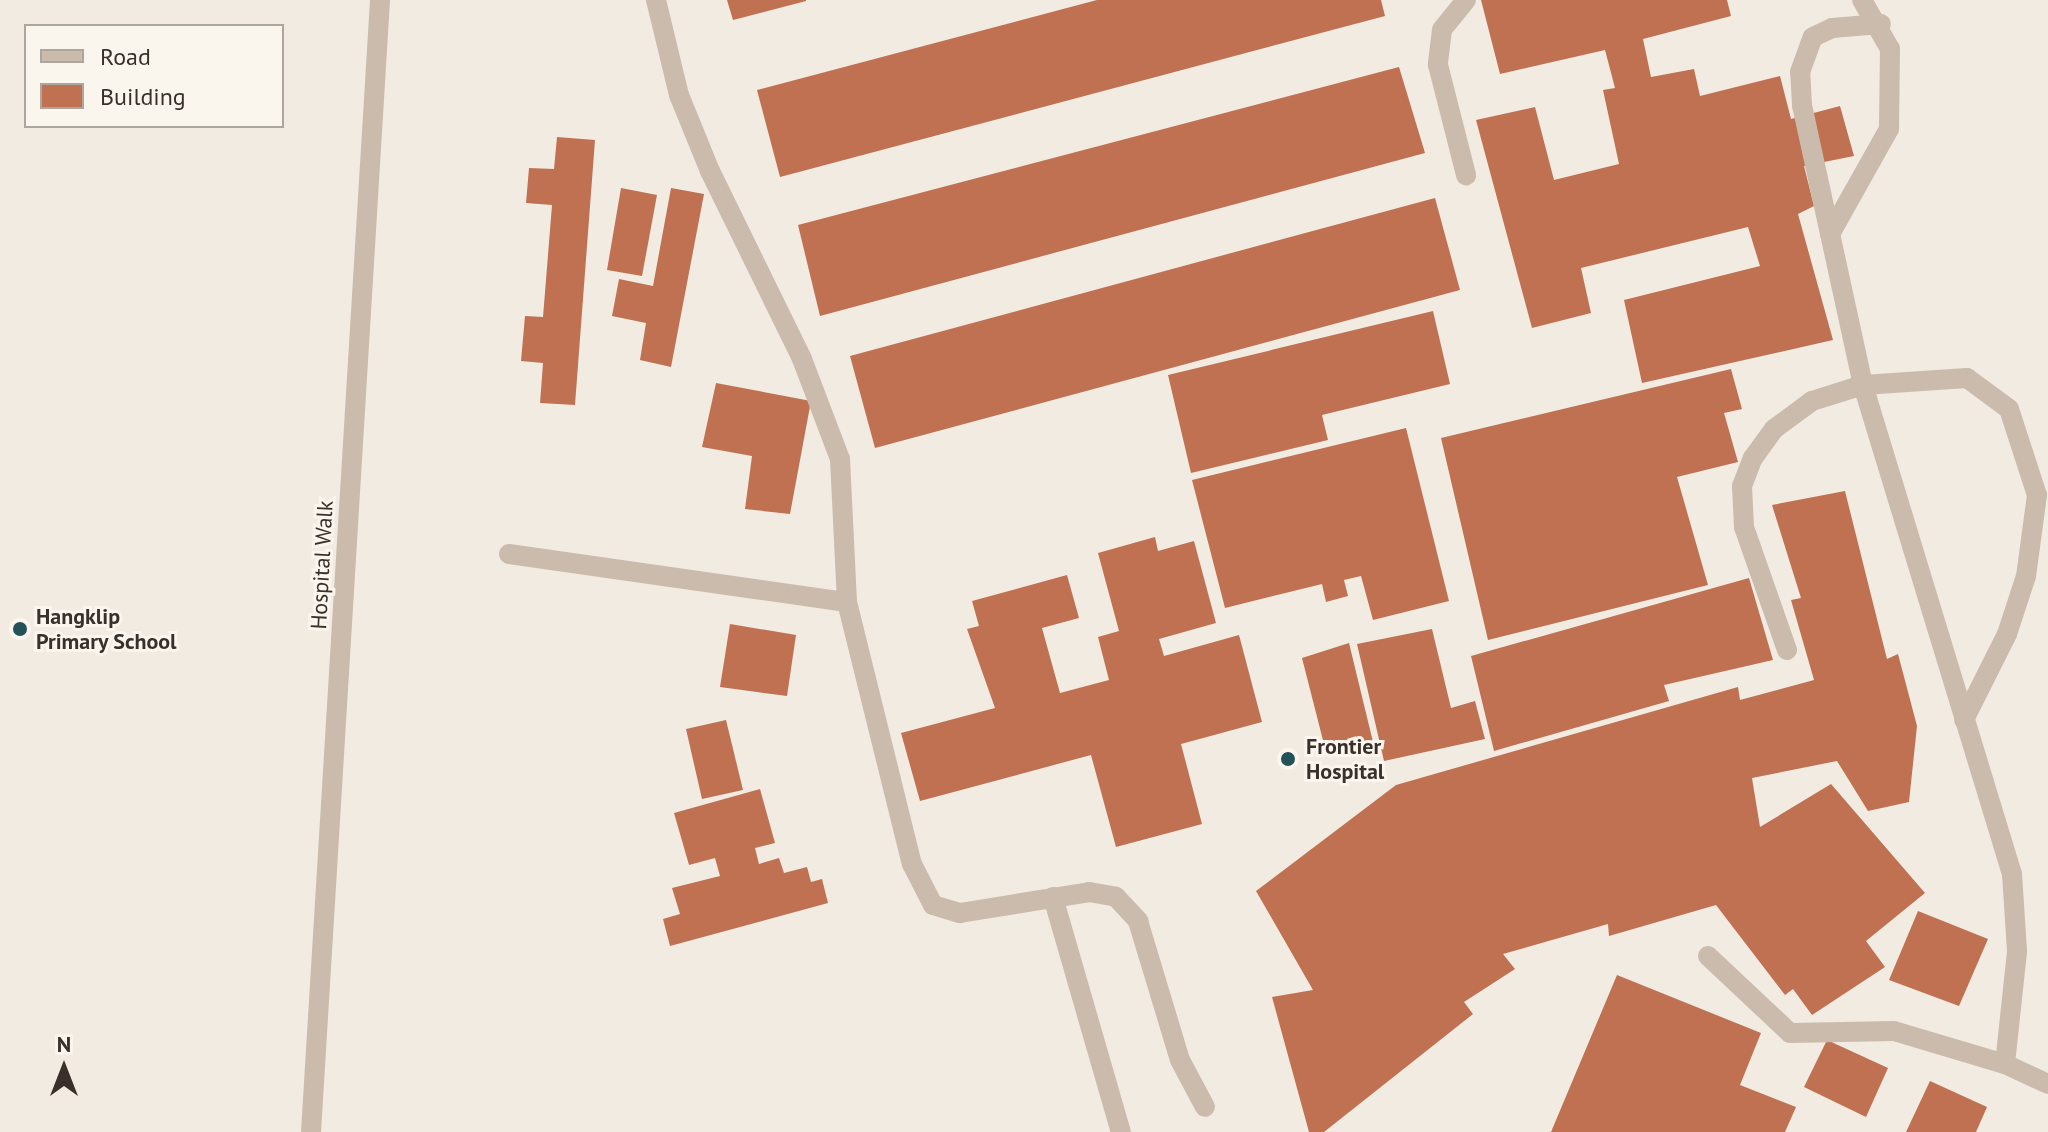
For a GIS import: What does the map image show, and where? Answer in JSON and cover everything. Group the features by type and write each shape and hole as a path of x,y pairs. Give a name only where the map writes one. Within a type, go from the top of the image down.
{"street":[{"name":"Hospital Walk","path":"311,1132 380,0"},
{"path":"656,0 679,95 710,171 802,359 840,459 847,602 912,864 933,905 960,913 1053,897 1108,893 1131,911 1180,1060 1205,1107"},
{"path":"1466,0 1442,30 1438,65 1466,175"},
{"path":"1830,234 1889,129 1894,76 1881,24 1862,0"},
{"path":"1881,24 1832,28 1813,37 1804,54 1802,106 1863,385 2016,894 2005,1064"},
{"path":"1787,650 1744,527 1742,486 1774,429 1812,401 1863,385 1967,378 2009,409 2037,495 2039,558 2007,634 1964,720"},
{"path":"509,554 847,602"},
{"path":"1053,897 1121,1132"},
{"path":"1708,956 1790,1033 1894,1031 2005,1064 2048,1084"}],"building":[{"path":"727,0 806,0 806,1 733,20"},
{"path":"1097,0 1381,0 1385,16 780,177 757,90"},
{"path":"1481,0 1727,0 1731,16 1643,39 1651,77 1694,69 1700,96 1780,76 1791,119 1840,106 1854,156 1804,166 1814,206 1798,214 1833,340 1642,383 1624,300 1760,266 1748,227 1581,268 1591,313 1532,328 1476,120 1535,107 1554,180 1619,164 1603,90 1615,88 1605,50 1500,74"},
{"path":"1399,67 1425,153 820,316 798,225"},
{"path":"557,137 595,140 575,405 540,403 543,363 521,361 525,316 543,317 552,205 526,203 529,168 554,169"},
{"path":"621,188 657,195 642,276 607,270"},
{"path":"671,188 704,194 671,367 640,360 646,323 612,316 619,279 653,286"},
{"path":"1435,198 1460,290 875,448 850,356"},
{"path":"1433,311 1450,384 1322,415 1328,440 1191,473 1168,375"},
{"path":"1731,369 1742,409 1724,413 1738,462 1677,477 1708,585 1488,640 1441,438"},
{"path":"716,383 811,401 790,514 745,509 752,456 702,447"},
{"path":"1406,428 1449,601 1373,620 1361,576 1344,580 1348,596 1326,602 1322,584 1225,608 1192,480"},
{"path":"1845,491 1887,659 1898,654 1917,726 1909,802 1868,811 1837,761 1752,778 1760,827 1831,784 1925,893 1866,941 1885,967 1812,1015 1793,989 1785,995 1716,905 1609,936 1608,924 1503,954 1515,969 1464,1002 1473,1014 1324,1132 1309,1132 1272,997 1313,990 1256,891 1396,785 1738,687 1740,700 1814,680 1791,600 1801,598 1772,505"},
{"path":"1155,537 1158,551 1194,541 1216,623 1159,639 1164,656 1239,635 1262,722 1181,744 1202,824 1116,847 1091,755 920,801 901,733 995,708 967,629 979,626 972,601 1067,575 1079,618 1042,628 1060,693 1109,680 1098,637 1119,631 1098,553"},
{"path":"1749,578 1773,660 1664,685 1669,701 1494,751 1471,656"},
{"path":"730,624 796,635 787,696 720,687"},
{"path":"1432,629 1451,708 1475,701 1485,739 1384,761 1357,644"},
{"path":"1349,643 1373,742 1327,756 1302,658"},
{"path":"726,720 743,790 702,799 686,729"},
{"path":"760,789 775,843 755,848 759,864 779,858 784,873 807,867 811,882 822,879 828,903 670,946 663,919 680,914 672,888 720,876 715,858 689,865 674,813"},
{"path":"1918,911 1988,939 1959,1006 1889,980"},
{"path":"1617,975 1761,1033 1740,1085 1796,1107 1785,1132 1551,1132"},
{"path":"1827,1040 1888,1068 1866,1117 1804,1087"},
{"path":"1930,1081 1987,1107 1976,1132 1906,1132"}],"place":[{"name":"Hangklip Primary School","path":"20,629"},
{"name":"Frontier Hospital","path":"1288,759"}]}
